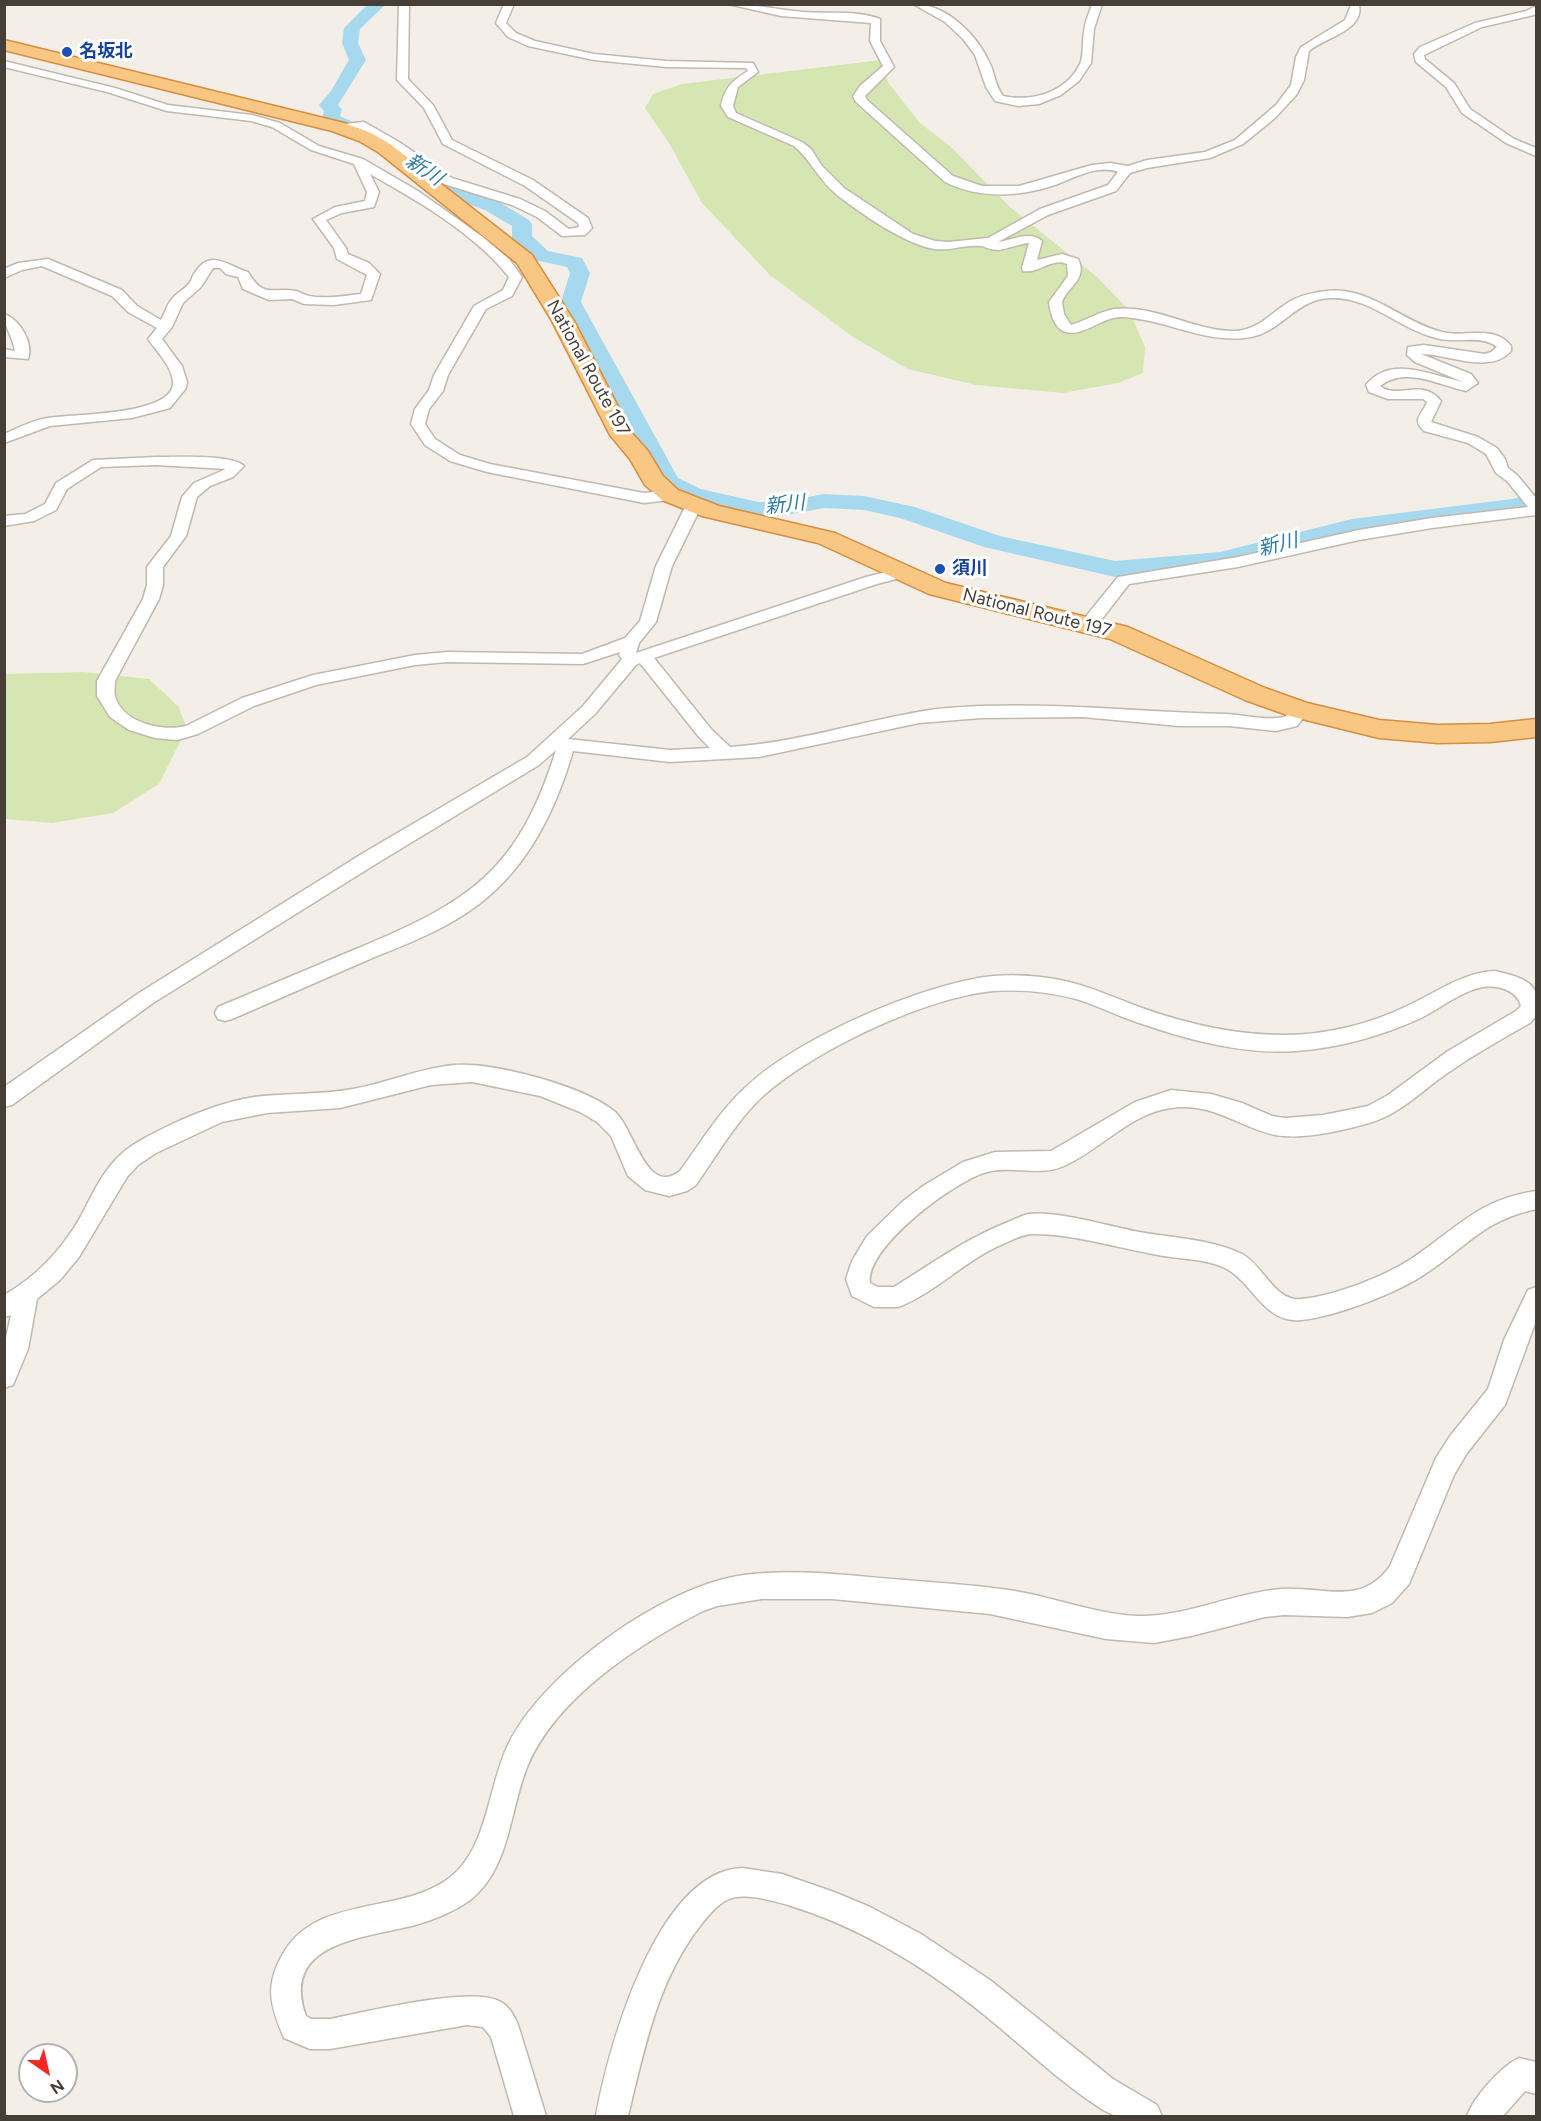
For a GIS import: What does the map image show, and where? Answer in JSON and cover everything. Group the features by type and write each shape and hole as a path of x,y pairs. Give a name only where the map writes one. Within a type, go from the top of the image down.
{"highway":[{"name":"National Route 197","path":"4,45 338,126 365,137 440,183 525,259 563,321 621,435 640,456 653,480 670,495 694,505 826,537 938,589 1089,624 1163,651 1255,694 1300,710 1379,729 1438,734 1491,733 1536,728"}],"street":[{"path":"404,4 402,80 429,106 447,142 529,183 584,221 586,228 582,232 566,233 541,214 516,202 440,183"},
{"path":"509,4 501,23 512,35 532,44 594,57 646,63 749,65 753,72 732,84 727,106 732,115 798,144 807,151 831,184 909,237 934,245 948,246 991,241 1044,212 1112,188 1125,170"},
{"path":"733,4 759,11 867,18 876,21 875,41 889,68 864,88 859,96 862,102 958,185 982,190 1017,189 1042,185 1089,168 1117,167 1125,170 1146,164 1206,156 1225,150 1241,141 1282,104 1297,86 1304,50 1315,40 1334,32 1349,21 1355,7"},
{"path":"918,4 944,17 971,42 980,54 989,82 999,99 1018,103 1039,101 1057,93 1083,70 1086,63 1089,29 1097,4"},
{"path":"1536,9 1530,13 1479,25 1424,49 1419,54 1420,60 1450,85 1466,111 1510,141 1536,152"},
{"path":"4,64 111,90 167,108 252,118 288,130 315,148 359,162 414,194 479,240 504,262 516,277 514,287 506,296 480,306 468,332 441,375 436,391 422,409 418,424 430,442 455,458 488,468 644,498 670,495"},
{"path":"4,439 47,422 132,414 165,405 179,388 180,382 175,366 155,339 165,327 177,302 196,284 200,274 209,264 223,264 231,271 243,275 248,286 269,296 294,295 304,300 334,301 366,297 374,274 364,266 342,256 340,248 319,219 339,210 370,204 374,192 359,162"},
{"path":"991,241 989,245 1002,247 1024,238 1036,241 1028,268 1054,258 1062,257 1073,262 1076,268 1074,279 1056,300 1055,308 1065,327 1069,329 1119,313 1219,333 1252,333 1263,329 1295,304 1319,296 1342,294 1376,305 1439,335 1484,337 1500,342 1504,346 1504,351 1487,358 1435,349 1413,350 1413,355 1420,359 1466,377 1472,383 1466,387 1451,385 1424,375 1401,372 1379,379 1373,385 1374,389 1385,394 1416,392 1430,395 1434,400 1433,408 1424,423 1429,428 1478,442 1489,449 1499,461 1501,470 1512,478 1536,509"},
{"path":"4,274 18,267 43,262 117,293 134,311 165,327"},
{"path":"4,318 12,322 21,340 23,356 4,353"},
{"path":"4,521 29,518 51,507 61,486 98,463 208,462 237,466 232,473 201,485 186,501 181,531 175,544 155,567 155,585 151,598 106,681 106,696 116,713 135,726 155,732 177,734 192,730 248,702 313,680 415,660 447,657 583,659 631,642"},
{"path":"694,505 664,566 648,622 631,642 627,653 637,658 726,753"},
{"path":"1089,624 1124,580 1238,562 1359,535 1536,509"},
{"path":"4,1099 146,998 372,857 561,744 637,658 872,580 906,573"},
{"path":"561,744 670,756 759,751 919,717 949,713 1083,711 1179,720 1229,720 1275,725 1291,722 1300,710"},
{"path":"225,1013 402,938 453,913 483,891 526,842 540,817 559,770 561,744"},
{"path":"4,1307 26,1296 63,1260 86,1228 99,1203 125,1164 154,1143 218,1114 240,1108 333,1101 439,1076 473,1073 526,1082 605,1115 622,1135 635,1167 645,1179 659,1186 673,1187 682,1184 688,1178 756,1090 805,1055 852,1031 932,998 991,984 1040,984 1063,989 1186,1029 1277,1043 1314,1041 1364,1030 1407,1015 1460,985 1477,980 1492,978 1509,981 1523,990 1530,999 1531,1008 1523,1017 1434,1071 1395,1101 1370,1114 1290,1128 1262,1122 1217,1104 1184,1099 1169,1100 1136,1112 1055,1160 1042,1163 1001,1160 970,1168 930,1193 886,1231 863,1261 858,1276 860,1289 869,1296 883,1299 898,1297 992,1238 1021,1226 1045,1223 1221,1256 1246,1269 1276,1304 1286,1309 1300,1310 1388,1283 1435,1256 1457,1236 1492,1213 1508,1206 1536,1200"},
{"path":"4,1377 16,1349 26,1296"},
{"path":"530,2116 504,2028 490,2013 467,2010 330,2034 310,2034 295,2027 285,2003 285,1982 296,1956 315,1938 337,1927 409,1912 435,1904 460,1890 471,1879 490,1850 504,1791 517,1756 529,1734 571,1684 627,1641 676,1612 709,1594 739,1587 843,1587 945,1596 1017,1605 1137,1630 1185,1624 1237,1610 1283,1602 1343,1604 1367,1601 1385,1593 1398,1580 1434,1490 1449,1460 1467,1434 1486,1413 1499,1392 1522,1324 1536,1297"},
{"path":"612,2116 628,2047 666,1950 695,1906 713,1892 722,1886 757,1882 814,1898 896,1936 977,1989 1097,2087 1146,2116"},
{"path":"1483,2116 1519,2074 1536,2078"}],"green space":[{"path":"881,60 888,82 919,122 951,147 1010,207 1097,277 1129,310 1145,347 1143,373 1118,383 1063,393 976,385 908,369 853,337 770,275 702,203 669,143 645,108 653,94 682,84"},
{"path":"83,672 149,679 178,706 187,728 159,784 113,813 52,823 5,819 4,674"}],"waterway":[{"name":"新川","path":"378,4 352,28 350,43 358,60 328,105 333,110 331,118 388,145 461,195 492,206 522,224 522,238 542,256 575,262 580,273 571,302 669,483 693,494 758,509 781,509 824,501 864,503 906,512 993,542 1115,569 1220,559 1352,526 1513,506 1536,500"}],"place":[{"name":"名坂北","path":"67,52"},
{"name":"須川","path":"940,569"}]}
